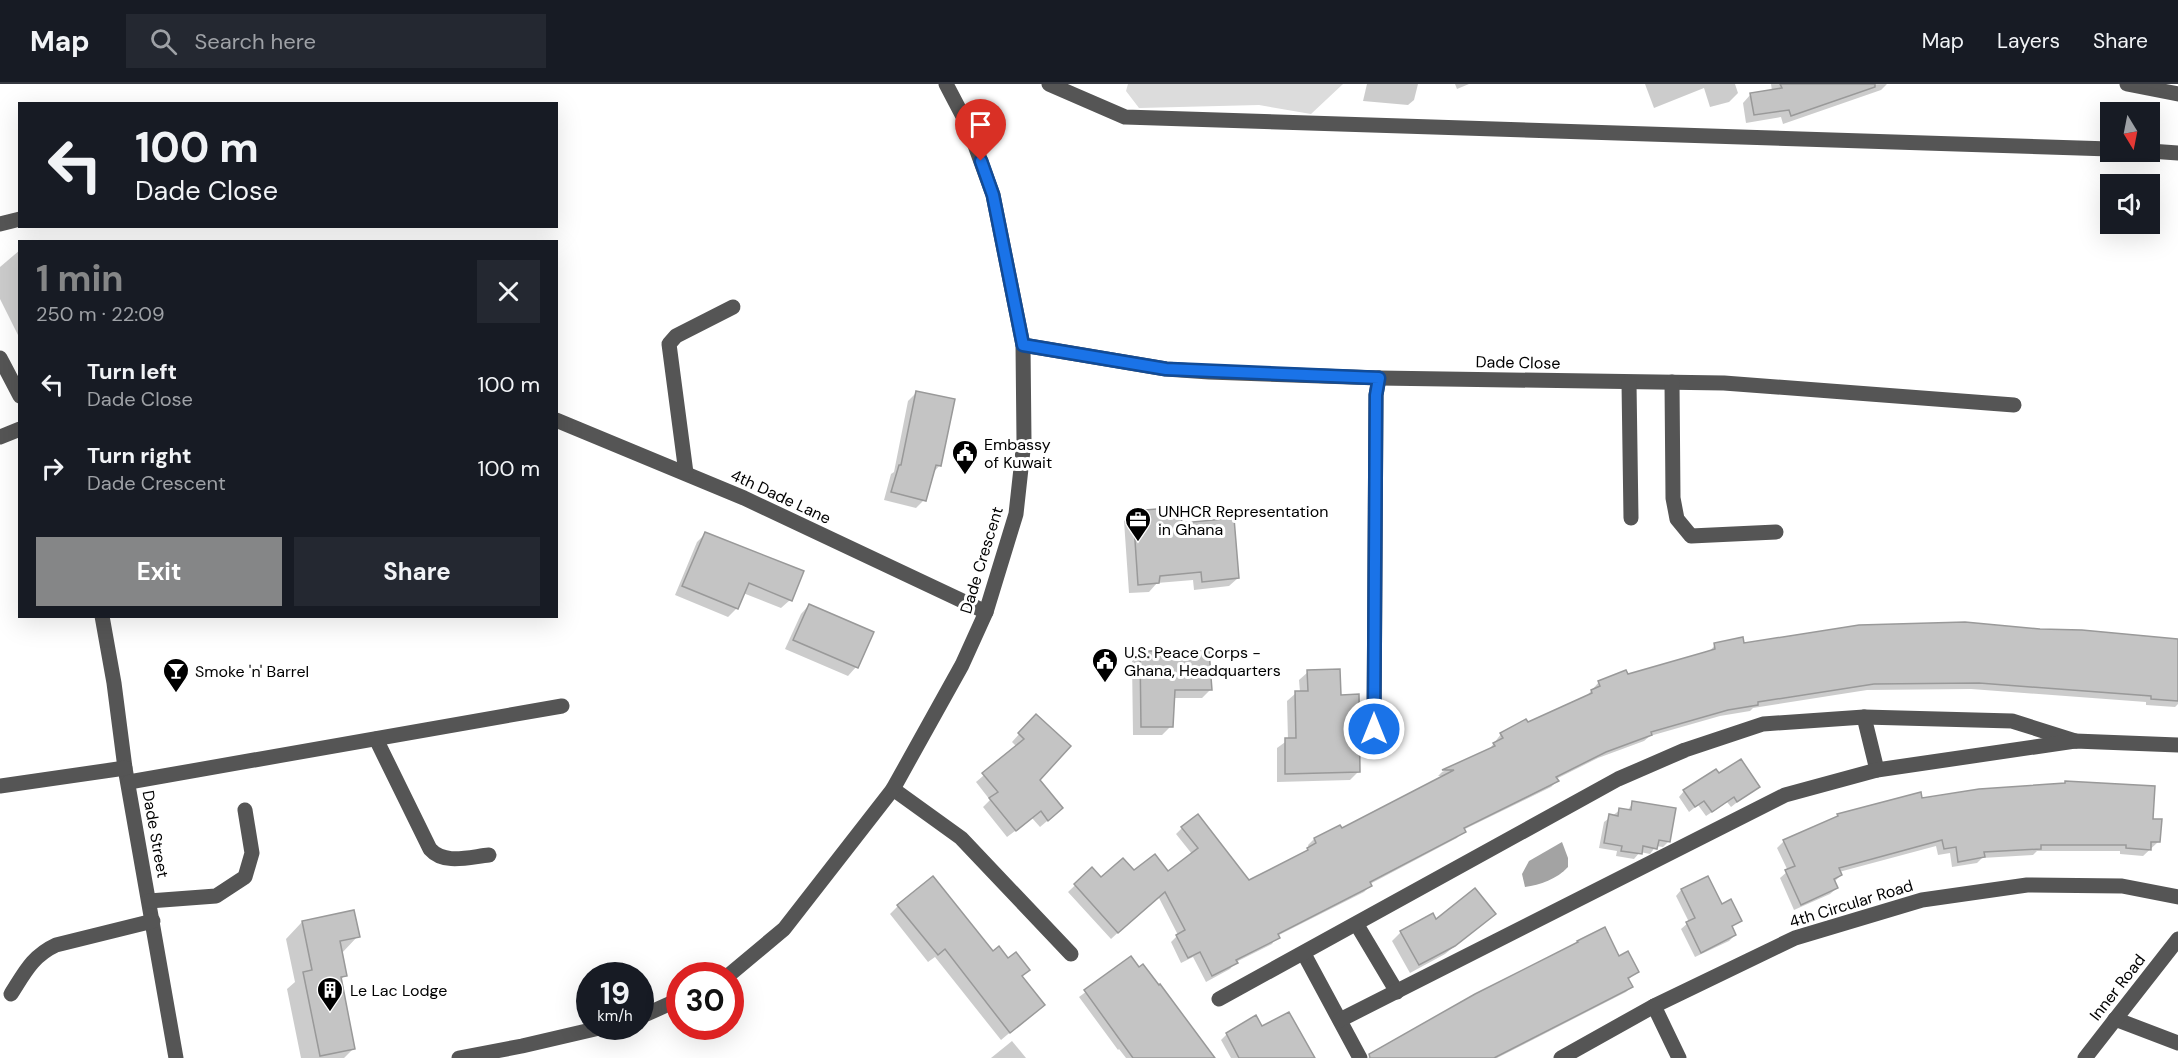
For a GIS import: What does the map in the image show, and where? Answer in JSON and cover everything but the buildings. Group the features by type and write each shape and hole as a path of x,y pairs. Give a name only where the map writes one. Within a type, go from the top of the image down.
{"street":[{"name":"Dade Crescent","path":"744,962 784,929 893,789 962,664 986,612 1016,514 1024,441 1023,345 993,195 968,126 946,84"},
{"path":"1049,84 1125,117 2100,149"},
{"path":"2127,84 2178,94"},
{"path":"2160,152 2178,153"},
{"path":"0,224 18,220"},
{"path":"686,473 669,344 676,336 733,307"},
{"name":"Dade Close","path":"1023,345 1166,369 1379,378 1724,383 2014,405"},
{"path":"0,358 18,392"},
{"path":"1374,729 1376,395 1379,378"},
{"path":"1672,382 1673,498 1677,519 1691,536 1776,532"},
{"path":"1629,383 1631,518"},
{"name":"4th Dade Lane","path":"558,421 744,498 986,612"},
{"path":"0,437 18,430"},
{"name":"Dade Street","path":"102,618 176,1058"},
{"path":"0,786 127,775 376,739 562,706"},
{"path":"1220,999 1618,779 1685,750 1763,724 1864,717 2012,721 2075,741"},
{"path":"1864,717 1877,770"},
{"path":"376,739 430,849 445,859 489,855"},
{"path":"1340,1020 1785,795 1877,770 2075,741 2178,746"},
{"path":"893,789 961,838 1071,954"},
{"path":"149,901 216,896 244,877 252,853 245,810"},
{"name":"4th Circular Road","path":"1561,1058 1653,1006 1795,938 1922,900 2027,885 2122,886 2177,893"},
{"path":"11,994 32,962 43,951 56,945 153,921"},
{"path":"1357,925 1397,992"},
{"name":"Inner Road","path":"2085,1058 2178,939"},
{"path":"1304,954 1360,1058"},
{"path":"1653,1006 1679,1058"},
{"path":"2115,1019 2178,1043"},
{"path":"459,1058 576,1033"}],"shaded area":[{"path":"1128,84 1343,84 1311,114 1259,105 1139,108 1126,91"},
{"path":"1562,842 1568,858 1568,867 1548,881 1525,887 1522,874 1529,861"}],"place":[{"name":"Embassy of Kuwait","path":"965,476"},
{"name":"UNHCR Representation in Ghana","path":"1138,543"},
{"name":"U.S. Peace Corps - Ghana, Headquarters","path":"1105,684"},
{"name":"Smoke 'n' Barrel","path":"176,694"},
{"name":"Le Lac Lodge","path":"330,1013"}],"route":[{"path":"981,161 993,195 1023,345 1166,369 1379,378 1376,395 1374,729"}]}
